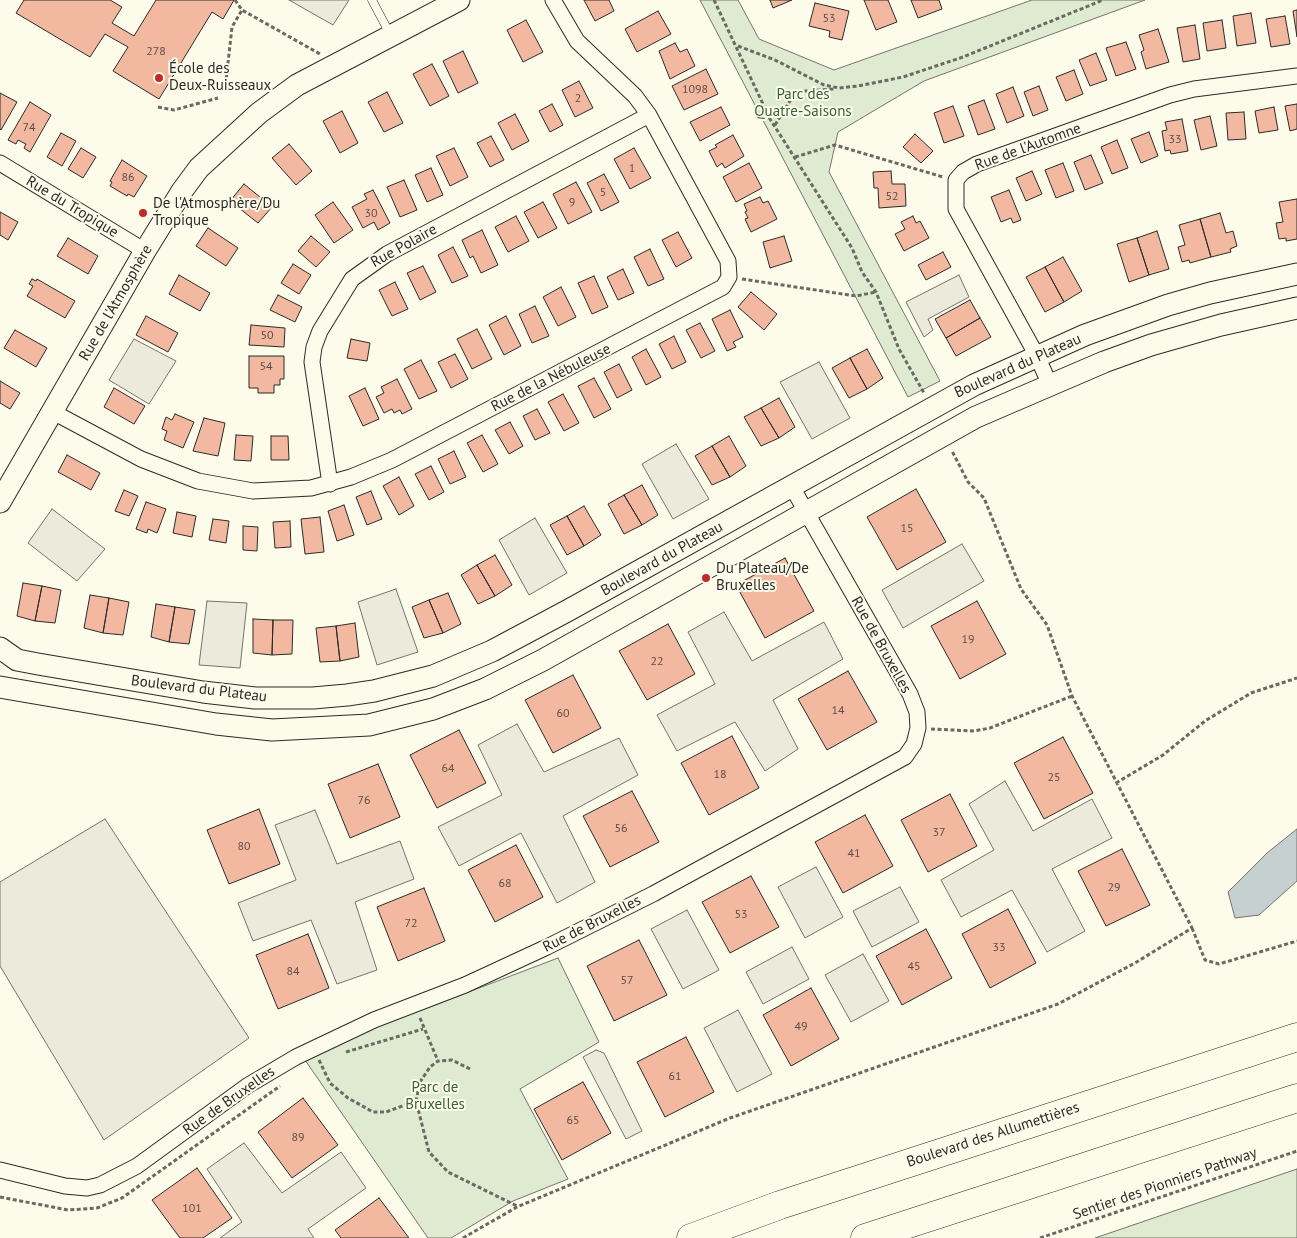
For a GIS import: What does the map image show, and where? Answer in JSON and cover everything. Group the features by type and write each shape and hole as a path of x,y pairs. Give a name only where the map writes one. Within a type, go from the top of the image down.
{"highway":[{"name":"Boulevard des Allumettières","path":"691,1238 780,1204 1297,1037"},
{"path":"865,1238 1297,1098"}],"main road":[{"name":"Rue de l'Atmosphère","path":"0,502 182,190 220,147 259,113 297,85 459,0"},
{"name":"Boulevard du Plateau","path":"0,648 17,660 229,695 313,698 374,691 433,676 492,652 792,487 949,397 1037,356 1085,335 1168,305 1297,274"},
{"name":"Boulevard du Plateau","path":"0,687 243,728 334,728 399,719 433,709 510,677 807,514 944,434 1050,385 1160,342 1221,324 1297,308"}],"street":[{"path":"553,0 577,41 635,96 649,115 722,248 728,261 729,277"},
{"name":"Rue de l'Automne","path":"956,180 963,172 977,164 1170,95 1194,89 1297,76"},
{"name":"Rue Polaire","path":"330,484 312,362 314,347 320,331 352,279 387,254 649,115"},
{"name":"Rue du Tropique","path":"0,163 145,251"},
{"path":"956,180 956,209 1037,356 1050,385"},
{"name":"Rue de la Nébuleuse","path":"53,412 142,459 204,482 236,489 272,491 330,484 392,460 710,296 723,287 729,277"},
{"name":"Rue de Bruxelles","path":"0,1170 66,1186 87,1188 100,1185 137,1166 247,1086 313,1048 374,1020 465,985 653,894 905,758 914,744 918,728 917,712 910,694 792,487"}],"lane":[{"path":"372,0 391,36"}],"path":[{"path":"235,0 242,10 317,51 335,65"},
{"path":"714,0 774,126 852,248 862,272 876,292 899,349 925,396"},
{"path":"774,126 793,96 805,91 879,84 903,77 962,57 1103,0"},
{"path":"224,90 232,27 242,10"},
{"path":"737,46 775,60 812,80 839,88"},
{"path":"158,107 174,110 218,98"},
{"path":"795,157 835,145 956,180"},
{"path":"729,277 856,296 876,292"},
{"path":"949,444 955,461 968,482 984,498 1021,589 1047,625 1072,696 1192,928 1205,960 1219,964 1297,941"},
{"path":"1116,784 1163,755 1206,721 1250,693 1297,678"},
{"path":"918,728 974,732 990,728 1072,696"},
{"path":"463,1238 517,1206 730,1118 1058,1004 1135,963 1192,928"},
{"path":"419,1017 422,1029 438,1061"},
{"path":"313,1048 330,1083 348,1098 373,1112 386,1112 416,1101"},
{"path":"470,1069 452,1060 438,1061 430,1067 420,1082 416,1101 429,1152 448,1172 517,1206"},
{"name":"Sentier des Pionniers Pathway","path":"1040,1238 1297,1152"}],"green space":[{"name":"Parc des Quatre-Saisons","path":"700,0 738,0 759,39 834,70 1032,0 1145,0 924,81 838,132 829,172 940,381 908,397"},
{"name":"Parc de Bruxelles","path":"558,958 599,1042 520,1089 568,1179 513,1201 451,1238 428,1238 305,1060 379,1026"},
{"path":"1297,1169 1297,1238 1095,1238"}],"shaded area":[{"path":"289,0 349,0 333,25"},
{"path":"959,275 969,297 928,319 933,330 924,337 906,302"},
{"path":"134,339 176,361 149,404 109,380"},
{"path":"819,362 850,418 812,439 780,382"},
{"path":"676,444 709,499 673,519 642,464"},
{"path":"52,509 105,549 77,581 28,543"},
{"path":"535,518 567,573 529,595 499,540"},
{"path":"962,544 984,581 903,628 882,590"},
{"path":"396,589 418,652 377,665 358,602"},
{"path":"207,601 247,603 240,668 199,665"},
{"path":"724,612 752,661 824,622 843,659 773,700 798,749 765,771 735,722 677,751 657,715 715,684 688,632"},
{"path":"517,724 544,772 619,738 638,775 563,816 595,882 557,903 521,833 459,866 438,827 502,795 478,745"},
{"path":"1005,781 1033,831 1092,799 1112,838 1052,869 1085,931 1047,952 1012,890 961,917 941,880 994,850 969,804"},
{"path":"315,810 337,864 400,841 414,879 355,902 377,970 337,984 311,920 253,941 238,903 296,880 275,825"},
{"path":"105,819 249,1038 104,1140 0,966 0,882"},
{"path":"1297,829 1297,881 1259,915 1235,918 1228,892 1267,853"},
{"path":"816,867 843,917 805,938 778,887"},
{"path":"900,887 919,922 872,947 853,911"},
{"path":"687,910 719,970 683,989 651,929"},
{"path":"792,947 809,979 763,1004 746,972"},
{"path":"863,954 889,1001 851,1022 825,975"},
{"path":"738,1010 772,1074 737,1092 704,1028"},
{"path":"596,1050 604,1053 642,1131 626,1139 583,1057"},
{"path":"244,1143 282,1193 341,1152 366,1188 308,1229 314,1238 220,1238 242,1222 207,1169"}],"building":[{"path":"24,0 110,0 122,7 112,23 134,36 156,0 234,0 223,19 212,12 159,99 113,71 128,47 105,34 90,57 16,13"},
{"path":"584,0 609,0 614,11 595,21"},
{"path":"770,0 792,0 773,8"},
{"path":"864,0 888,0 897,22 876,30"},
{"path":"911,0 939,0 942,9 918,18"},
{"path":"815,3 849,11 842,40 829,37 830,31 809,26"},
{"path":"1297,10 1297,37 1293,11"},
{"path":"658,11 671,34 637,52 625,29"},
{"path":"1251,13 1256,43 1237,46 1233,16"},
{"path":"1285,16 1290,44 1271,47 1266,19"},
{"path":"526,20 543,52 523,62 507,30"},
{"path":"1222,20 1226,48 1207,51 1203,23"},
{"path":"1195,25 1200,59 1183,62 1177,28"},
{"path":"1158,29 1169,62 1146,69 1141,52 1144,50 1139,35"},
{"path":"1126,42 1136,69 1116,76 1106,48"},
{"path":"675,43 680,52 687,49 695,66 670,79 659,51"},
{"path":"463,51 478,83 458,93 443,61"},
{"path":"1096,53 1107,80 1090,86 1079,60"},
{"path":"432,64 449,96 430,106 413,74"},
{"path":"706,69 718,94 684,110 672,86"},
{"path":"1074,70 1083,94 1066,101 1056,77"},
{"path":"579,81 593,108 575,117 562,90"},
{"path":"1039,86 1048,110 1033,116 1024,92"},
{"path":"1013,87 1024,116 1007,123 996,94"},
{"path":"387,92 403,123 384,132 368,102"},
{"path":"0,93 17,102 1,130 0,129"},
{"path":"984,100 995,129 978,135 968,106"},
{"path":"30,102 51,115 30,152 24,148 26,144 18,140 16,144 8,140"},
{"path":"552,104 563,125 550,132 539,111"},
{"path":"1297,104 1297,129 1290,131 1285,106"},
{"path":"953,106 964,136 944,143 934,113"},
{"path":"721,107 730,125 700,141 690,122"},
{"path":"1274,107 1278,130 1259,133 1255,111"},
{"path":"342,111 358,143 340,153 323,121"},
{"path":"1244,112 1246,139 1228,140 1226,113"},
{"path":"515,114 529,141 512,150 498,123"},
{"path":"1210,116 1217,146 1201,150 1194,120"},
{"path":"1182,119 1188,151 1171,154 1170,150 1165,151 1162,131 1167,130 1165,122"},
{"path":"1149,132 1158,156 1141,163 1131,139"},
{"path":"61,133 76,141 62,166 47,157"},
{"path":"915,134 933,151 921,163 903,147"},
{"path":"733,135 744,156 725,168 722,163 717,167 709,151 717,147 715,145"},
{"path":"491,136 504,160 490,167 477,143"},
{"path":"1117,140 1128,168 1112,174 1101,147"},
{"path":"289,144 312,171 296,185 272,158"},
{"path":"81,148 96,157 83,178 68,169"},
{"path":"454,148 468,177 450,186 436,156"},
{"path":"634,148 651,178 630,189 614,159"},
{"path":"1091,155 1103,183 1085,190 1074,162"},
{"path":"122,160 147,176 134,197 128,194 127,196 110,186 112,182 110,181"},
{"path":"749,163 762,188 736,202 723,177"},
{"path":"1063,163 1074,191 1056,198 1045,170"},
{"path":"431,168 443,195 427,202 415,175"},
{"path":"891,171 892,184 905,184 906,206 879,208 878,188 874,188 873,172"},
{"path":"1032,171 1042,194 1026,201 1016,178"},
{"path":"604,174 619,202 601,211 587,183"},
{"path":"404,180 417,210 400,217 387,187"},
{"path":"576,182 592,212 568,224 553,194"},
{"path":"244,184 272,207 258,223 230,201"},
{"path":"373,190 390,223 378,230 374,222 363,228 352,207 367,199 364,194"},
{"path":"1009,190 1021,220 1013,223 1011,218 1001,222 991,197"},
{"path":"760,197 763,203 768,201 777,219 751,232 745,219 748,218 744,204"},
{"path":"1297,199 1297,239 1286,241 1286,238 1279,239 1276,223 1283,222 1279,202"},
{"path":"333,202 353,230 334,243 315,215"},
{"path":"543,202 557,228 538,238 524,212"},
{"path":"0,212 18,222 8,240 0,235"},
{"path":"1220,213 1226,233 1233,231 1237,246 1230,249 1231,252 1211,257 1200,219"},
{"path":"516,216 529,241 508,252 495,227"},
{"path":"913,216 916,223 920,221 929,238 904,251 895,234 905,229 901,222"},
{"path":"1200,219 1211,257 1190,263 1189,260 1182,262 1178,247 1185,245 1179,225"},
{"path":"208,228 238,248 226,266 196,246"},
{"path":"482,230 498,265 481,273 473,256 470,258 462,240"},
{"path":"1157,231 1169,269 1149,275 1137,238"},
{"path":"678,232 692,258 676,267 662,240"},
{"path":"311,236 330,252 316,267 298,251"},
{"path":"784,236 792,261 770,268 763,242"},
{"path":"68,238 98,256 88,274 57,256"},
{"path":"1137,238 1149,275 1129,282 1117,244"},
{"path":"453,247 468,276 452,283 438,255"},
{"path":"650,249 664,279 648,286 634,257"},
{"path":"943,252 951,267 926,280 918,265"},
{"path":"1063,257 1082,291 1064,302 1045,267"},
{"path":"293,264 311,275 299,294 281,283"},
{"path":"423,266 436,292 420,300 407,273"},
{"path":"1045,267 1064,302 1045,312 1026,277"},
{"path":"623,269 634,293 618,300 607,277"},
{"path":"179,275 210,293 200,311 169,294"},
{"path":"594,276 608,307 592,314 578,283"},
{"path":"32,279 36,281 37,279 75,301 65,318 27,296 33,286 29,284"},
{"path":"395,282 408,309 392,316 379,290"},
{"path":"561,287 576,317 558,326 543,297"},
{"path":"751,292 777,314 764,330 738,307"},
{"path":"278,295 302,307 295,322 270,310"},
{"path":"970,300 980,318 946,338 935,319"},
{"path":"535,306 549,336 532,343 519,314"},
{"path":"730,310 743,337 733,342 736,347 727,351 712,319"},
{"path":"146,316 178,333 168,352 136,335"},
{"path":"506,316 521,346 504,355 489,325"},
{"path":"980,318 991,337 956,356 946,338"},
{"path":"700,323 715,351 701,358 686,330"},
{"path":"251,325 285,328 284,347 249,345"},
{"path":"477,329 492,359 472,369 457,339"},
{"path":"15,330 47,348 36,367 4,348"},
{"path":"674,336 686,362 672,369 659,344"},
{"path":"351,339 370,343 367,361 347,358"},
{"path":"646,349 661,377 646,385 632,357"},
{"path":"867,349 883,378 867,389 850,358"},
{"path":"455,354 468,379 451,388 438,362"},
{"path":"249,356 284,356 284,379 280,379 280,385 274,385 274,393 258,393 258,388 249,388"},
{"path":"850,358 867,389 849,398 832,368"},
{"path":"421,360 437,391 419,399 404,369"},
{"path":"619,364 632,390 617,398 604,372"},
{"path":"594,378 611,409 594,418 578,386"},
{"path":"397,379 412,409 402,414 400,410 394,413 392,409 384,413 376,397 384,393 381,387"},
{"path":"0,381 20,393 10,409 0,403"},
{"path":"114,388 145,406 134,424 104,407"},
{"path":"365,388 379,419 363,426 349,396"},
{"path":"563,394 579,423 564,431 548,402"},
{"path":"779,398 795,427 779,438 761,408"},
{"path":"761,408 779,438 761,446 744,417"},
{"path":"537,409 550,433 535,440 523,416"},
{"path":"175,414 194,422 183,448 164,440 167,431 162,429 166,417 172,420"},
{"path":"204,418 225,423 218,456 193,451"},
{"path":"510,422 523,446 509,454 495,430"},
{"path":"236,435 253,436 251,461 234,460"},
{"path":"482,435 498,464 483,472 467,443"},
{"path":"271,436 288,436 289,460 271,460"},
{"path":"729,436 746,466 730,477 712,446"},
{"path":"712,446 730,477 712,485 695,456"},
{"path":"454,451 466,477 450,484 438,459"},
{"path":"67,455 100,473 91,490 58,472"},
{"path":"431,466 444,492 429,500 415,474"},
{"path":"399,477 414,506 399,515 383,486"},
{"path":"642,485 658,515 642,525 624,495"},
{"path":"916,489 946,542 897,570 867,517"},
{"path":"124,490 138,496 129,516 115,511"},
{"path":"371,491 382,519 367,525 356,497"},
{"path":"624,495 642,525 624,534 608,504"},
{"path":"146,502 166,509 157,533 148,529 147,533 136,529"},
{"path":"344,505 354,535 337,541 328,511"},
{"path":"584,506 601,535 584,546 567,516"},
{"path":"177,512 196,516 192,537 173,533"},
{"path":"567,516 584,546 567,555 550,525"},
{"path":"320,517 324,552 305,554 301,519"},
{"path":"213,519 229,521 226,543 209,540"},
{"path":"290,521 291,547 275,548 273,522"},
{"path":"243,526 258,527 257,551 243,550"},
{"path":"495,555 512,585 495,596 477,565"},
{"path":"785,558 814,611 765,638 736,585"},
{"path":"477,565 495,596 478,604 461,575"},
{"path":"23,583 42,586 35,621 17,616"},
{"path":"42,586 61,590 55,623 35,621"},
{"path":"448,593 461,624 443,633 429,600"},
{"path":"90,595 109,598 103,633 84,628"},
{"path":"109,598 129,602 123,635 103,633"},
{"path":"429,600 443,633 424,638 412,607"},
{"path":"977,601 1006,654 960,679 931,626"},
{"path":"156,604 175,607 169,642 151,637"},
{"path":"175,607 195,610 189,644 169,642"},
{"path":"253,619 273,620 272,655 253,653"},
{"path":"273,620 293,620 292,654 272,655"},
{"path":"355,623 359,657 340,661 336,626"},
{"path":"668,624 695,674 647,700 619,651"},
{"path":"336,626 340,661 320,662 316,628"},
{"path":"848,671 877,722 827,750 798,699"},
{"path":"573,675 601,728 553,753 525,700"},
{"path":"459,730 486,783 437,808 410,755"},
{"path":"732,736 759,788 709,815 681,763"},
{"path":"1063,737 1093,793 1044,819 1014,763"},
{"path":"378,764 400,817 350,838 328,784"},
{"path":"632,791 659,842 610,867 583,816"},
{"path":"950,794 977,846 928,872 901,820"},
{"path":"259,809 280,864 229,884 207,830"},
{"path":"865,815 893,866 843,893 815,842"},
{"path":"516,845 543,897 495,922 468,870"},
{"path":"1122,849 1150,905 1106,926 1078,871"},
{"path":"751,876 779,927 730,953 702,902"},
{"path":"424,888 445,941 398,961 377,907"},
{"path":"1008,909 1036,963 990,988 962,934"},
{"path":"926,929 952,978 902,1005 876,956"},
{"path":"308,934 329,988 278,1009 256,955"},
{"path":"639,940 667,995 614,1021 587,966"},
{"path":"811,988 839,1039 791,1066 763,1015"},
{"path":"686,1037 714,1092 665,1117 637,1062"},
{"path":"583,1082 611,1133 562,1160 534,1109"},
{"path":"303,1098 338,1145 292,1178 258,1132"},
{"path":"197,1168 232,1218 203,1238 180,1238 152,1200"},
{"path":"379,1198 409,1238 341,1238 335,1230"}],"place":[{"name":"École des Deux-Ruisseaux","path":"159,78"},
{"name":"De l'Atmosphère/Du Tropique","path":"143,213"},
{"name":"Du Plateau/De Bruxelles","path":"706,578"}]}
